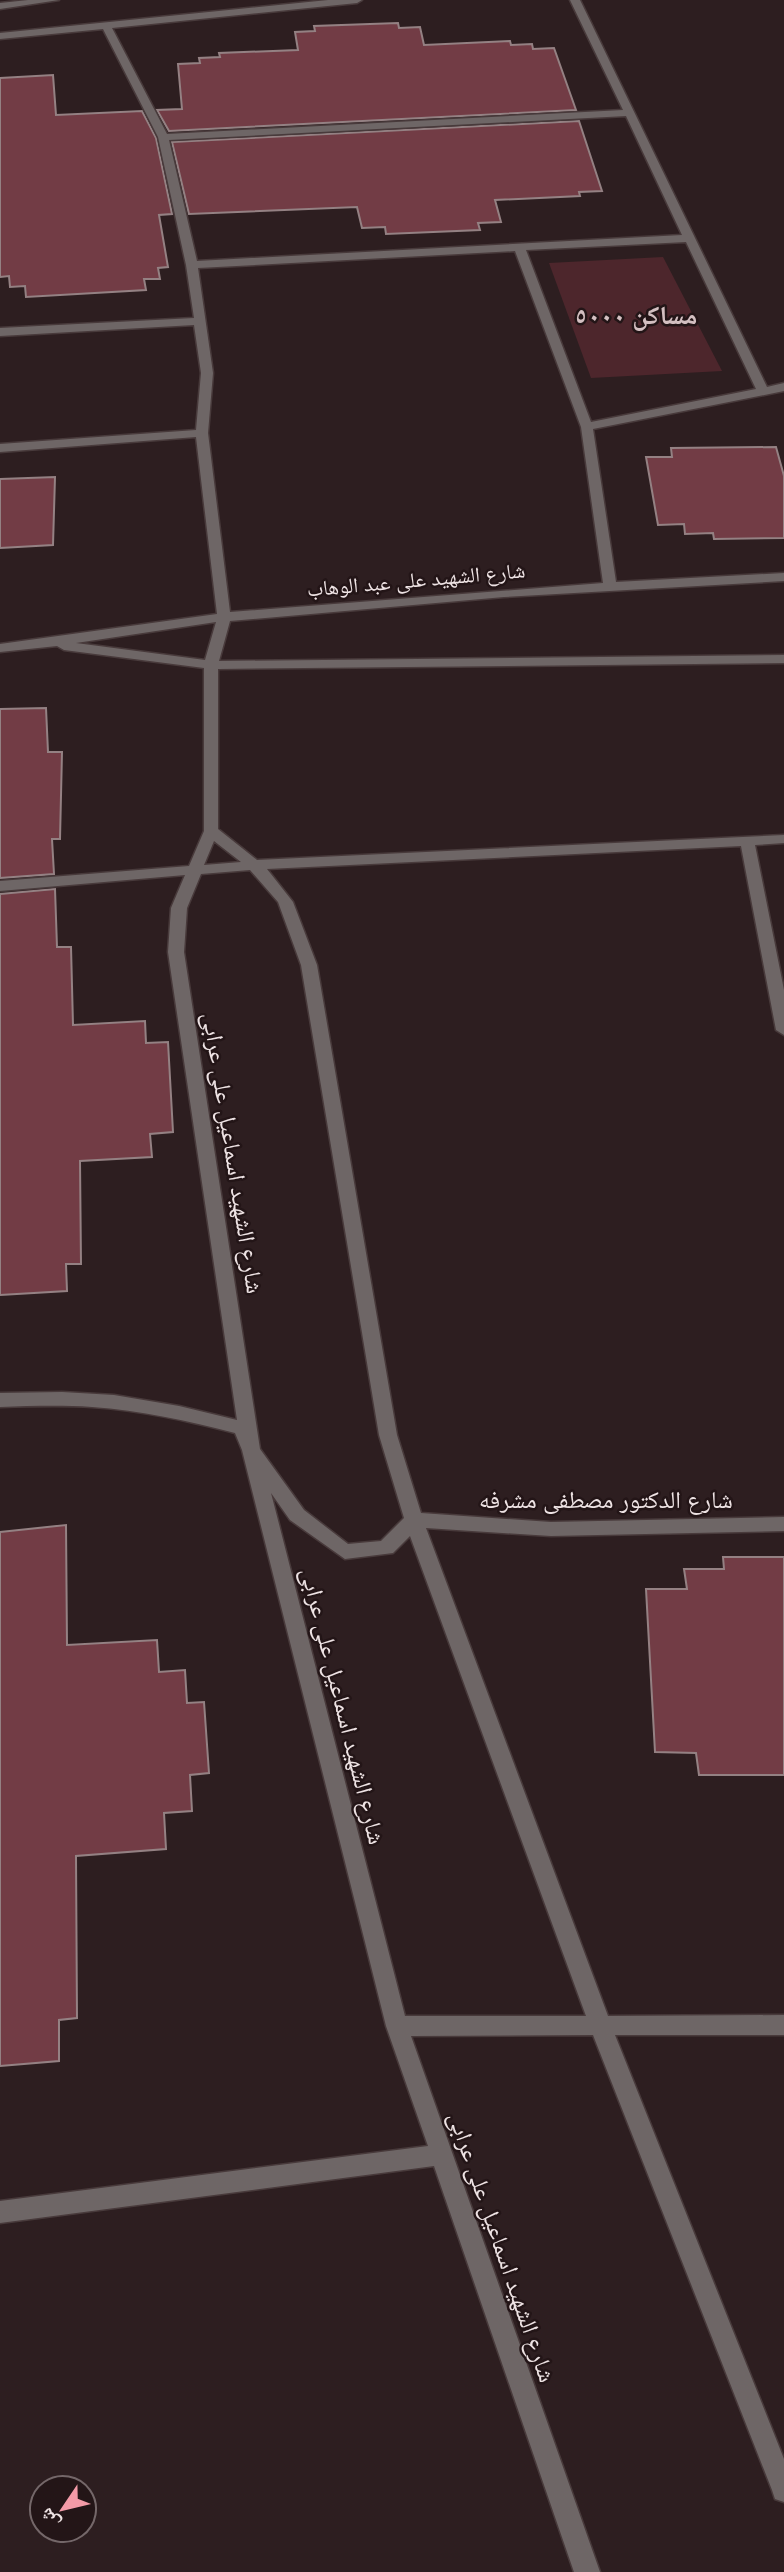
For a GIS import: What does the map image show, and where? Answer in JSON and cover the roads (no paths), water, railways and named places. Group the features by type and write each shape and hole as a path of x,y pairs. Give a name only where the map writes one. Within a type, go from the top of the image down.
{"street":[{"path":"0,6 54,0"},
{"path":"0,36 357,0"},
{"path":"575,0 763,391"},
{"path":"17,4 8,12 7,20 24,34"},
{"name":"شارع الشهيد اسماعيل على عرابى","path":"106,25 163,137 192,265 207,373 202,433 224,617 211,665 211,831 192,871 179,908 176,952 251,1450 397,2026 587,2572"},
{"path":"163,137 629,113"},
{"path":"192,265 690,237"},
{"path":"519,247 587,427 610,585"},
{"path":"0,331 199,321"},
{"path":"587,427 784,387"},
{"path":"0,448 202,433"},
{"name":"شارع الشهيد على عبد الوهاب","path":"0,648 53,645 120,631 224,617 610,585 784,577"},
{"name":"شارع الشهيد على عبد الوهاب","path":"53,645 211,665 784,659"},
{"path":"211,831 256,865 288,902 309,965 388,1436 414,1520 600,2025 784,2490"},
{"path":"0,886 256,865 784,838"},
{"path":"747,840 784,1030"},
{"path":"0,1400 72,1399 187,1413 242,1428 251,1450 297,1515 345,1552 386,1548 414,1520"},
{"name":"شارع الدكتور مصطفى مشرفه","path":"414,1520 551,1529 784,1524"},
{"path":"397,2026 784,2025"},
{"path":"0,2212 442,2155"}],"district":[{"name":"مساكن ٥٠٠٠","path":"636,315"}]}
